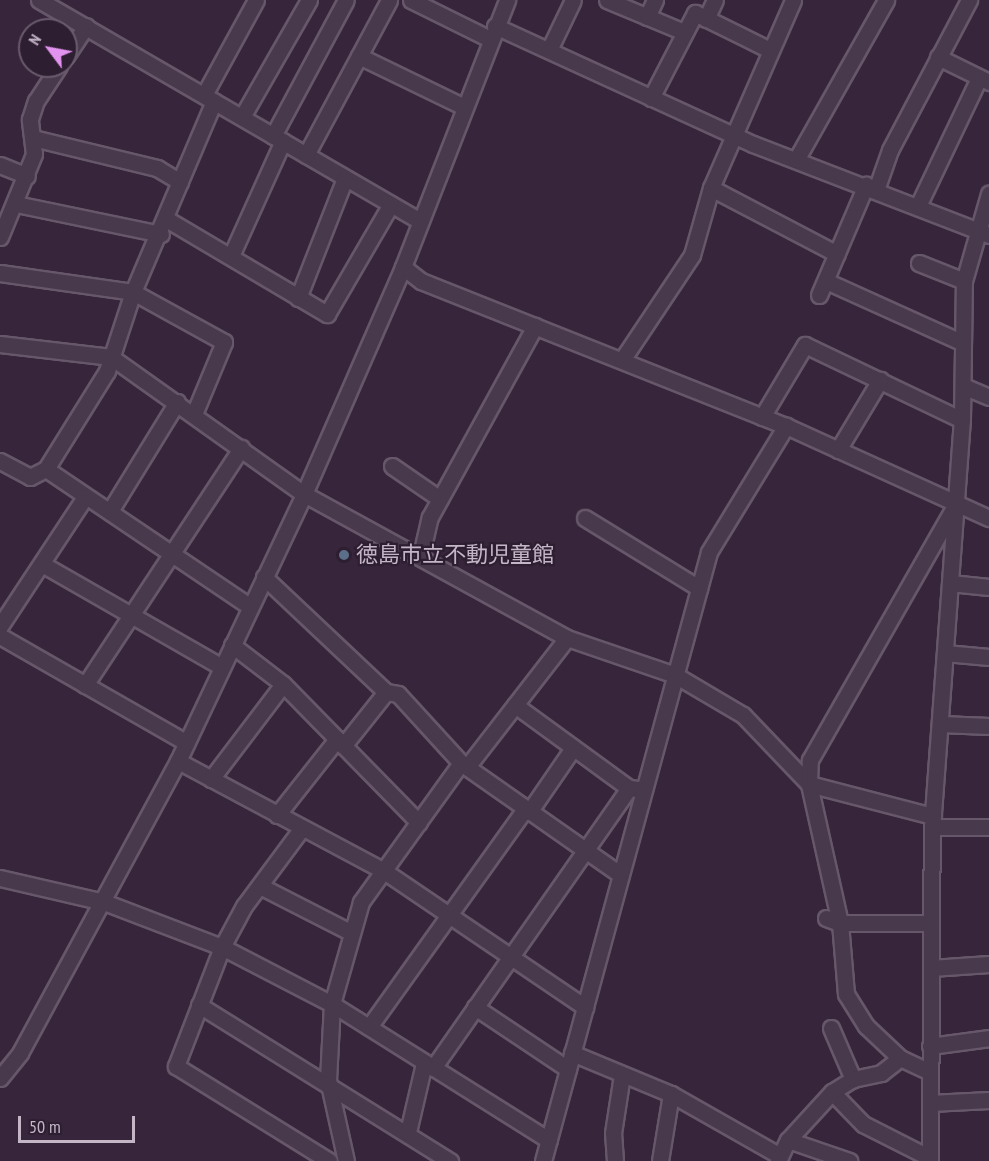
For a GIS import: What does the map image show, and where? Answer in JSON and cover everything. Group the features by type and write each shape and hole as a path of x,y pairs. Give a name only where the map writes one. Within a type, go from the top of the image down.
{"street":[{"path":"39,0 421,221"},
{"path":"0,460 30,477 46,469 111,357 133,292 168,220 209,98 256,0"},
{"path":"242,117 309,0"},
{"path":"231,256 278,138 346,0"},
{"path":"306,155 389,0"},
{"path":"413,0 493,33 549,50 732,135 982,232"},
{"path":"0,1078 20,1053 104,902 187,743 249,606 304,494 403,267 507,0"},
{"path":"549,50 573,0"},
{"path":"607,0 684,32"},
{"path":"647,17 655,0"},
{"path":"706,18 715,0"},
{"path":"622,360 692,255 711,188 732,135 793,0"},
{"path":"796,160 886,0"},
{"path":"819,295 837,254 969,0"},
{"path":"651,98 695,13 770,50"},
{"path":"78,38 86,26"},
{"path":"359,56 464,107"},
{"path":"918,206 984,80 938,57"},
{"path":"0,237 27,176 33,138 30,119 36,101 51,78"},
{"path":"33,138 157,168 180,182"},
{"path":"0,165 27,176"},
{"path":"298,298 345,178"},
{"path":"711,188 837,254"},
{"path":"832,1092 863,1124 930,1159 933,822 962,420 964,281 982,232 989,194"},
{"path":"16,204 161,234"},
{"path":"168,220 327,314 391,204"},
{"path":"919,263 964,281"},
{"path":"403,267 421,281 786,426 989,518"},
{"path":"0,273 133,292 224,342 194,414"},
{"path":"826,281 963,343"},
{"path":"421,555 440,499 535,326"},
{"path":"0,344 111,357 304,494 421,555 567,638 675,675 742,715 809,784 933,822 989,827"},
{"path":"762,417 805,345 962,420"},
{"path":"838,450 880,380"},
{"path":"963,386 989,397"},
{"path":"110,511 177,402"},
{"path":"543,1161 621,875 637,789 675,675 709,552 786,426"},
{"path":"85,685 241,448"},
{"path":"392,466 440,499"},
{"path":"46,469 85,497 110,511 170,555 249,606"},
{"path":"0,626 85,497"},
{"path":"930,1072 900,1058 866,1026 846,994 809,784 810,760 956,504"},
{"path":"585,518 699,588"},
{"path":"42,564 128,617 222,667"},
{"path":"264,577 386,692 398,694 464,765 584,852 621,875"},
{"path":"950,583 989,587"},
{"path":"0,636 187,743"},
{"path":"346,1161 327,1080 333,1004 361,902 464,765 515,705 567,638"},
{"path":"232,645 283,684 419,823"},
{"path":"945,653 989,657"},
{"path":"212,779 283,684"},
{"path":"277,814 386,692"},
{"path":"515,705 573,748 637,789"},
{"path":"940,724 989,726"},
{"path":"369,1027 573,748"},
{"path":"178,760 384,871 585,1007"},
{"path":"408,1132 428,1065 475,1007 584,852 637,789"},
{"path":"302,828 260,886 222,947 176,1066 329,1161"},
{"path":"0,878 104,902 222,947 333,1004 549,1140"},
{"path":"260,886 352,933"},
{"path":"833,921 932,922"},
{"path":"931,968 989,964"},
{"path":"200,1005 327,1080 448,1160"},
{"path":"475,1007 568,1069"},
{"path":"831,1028 853,1079"},
{"path":"930,1046 989,1038"},
{"path":"572,1053 671,1094 779,1159 788,1140 832,1092 853,1079 881,1072 900,1058"},
{"path":"615,1161 613,1133 622,1075"},
{"path":"660,1161 671,1094"},
{"path":"930,1102 989,1100"},
{"path":"788,1140 849,1161"}],"place":[{"name":"徳島市立不動児童館","path":"344,555"}]}
